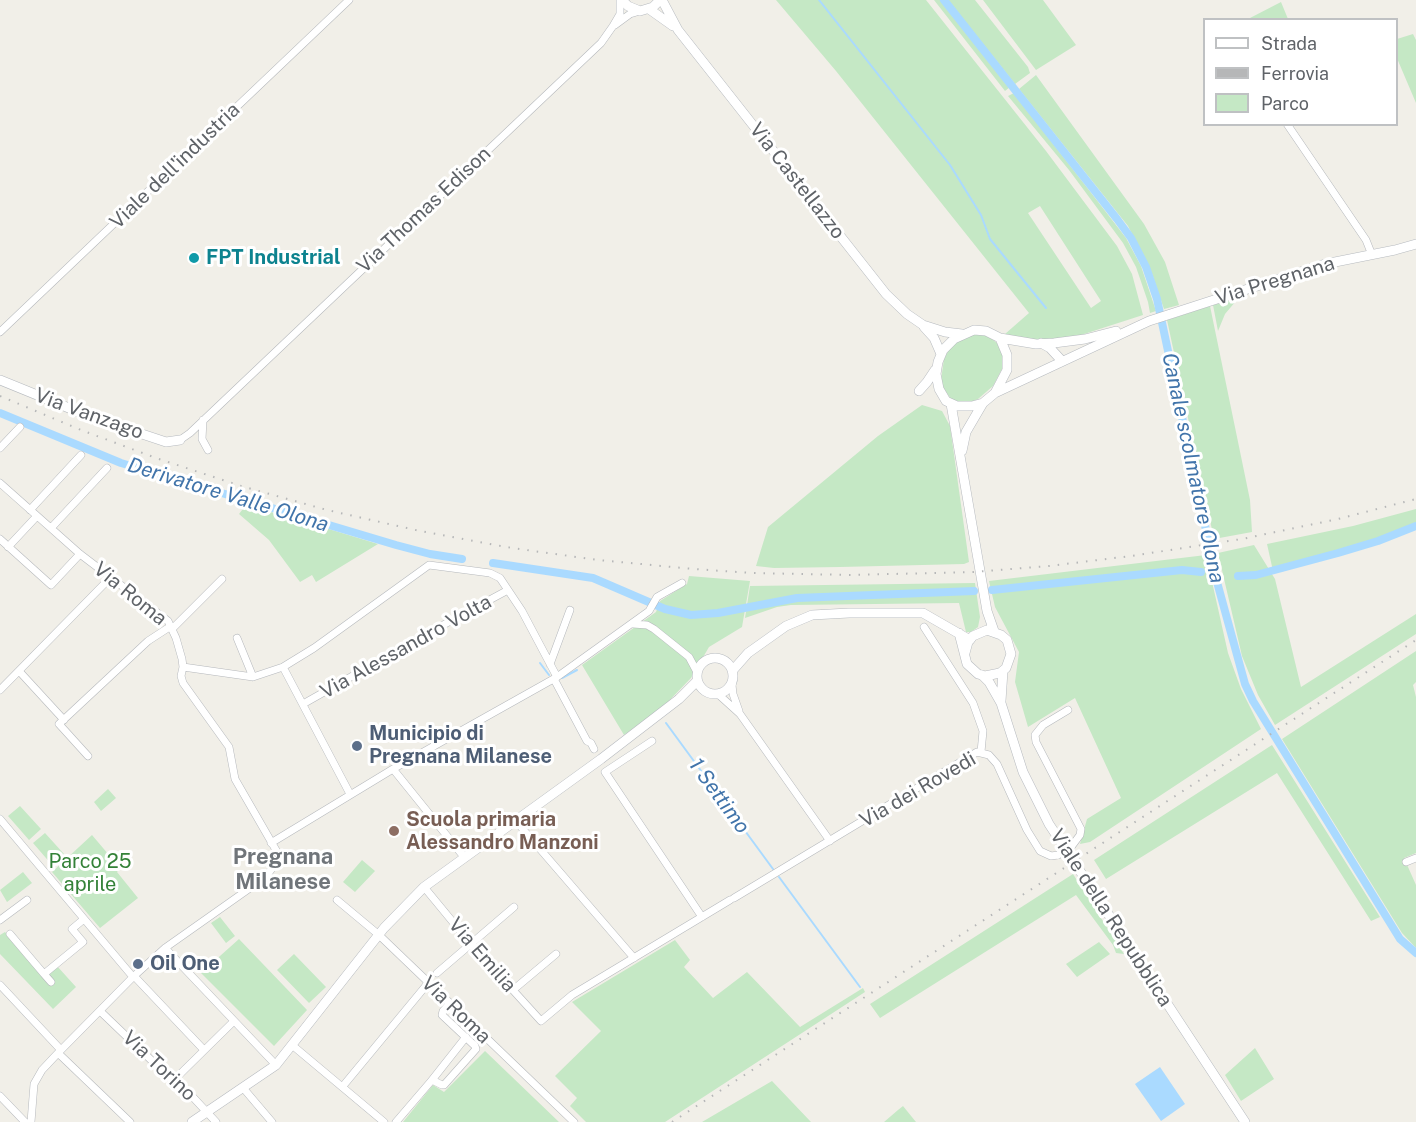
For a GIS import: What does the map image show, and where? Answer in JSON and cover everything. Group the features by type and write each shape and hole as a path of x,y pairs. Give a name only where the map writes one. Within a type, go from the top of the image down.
{"street":[{"name":"Viale dell'industria","path":"0,332 349,0"},
{"path":"621,0 627,6 645,10 678,30"},
{"name":"Via Thomas Edison","path":"180,440 601,43 620,14 621,0"},
{"path":"645,10 661,0 678,30"},
{"name":"Via Thomas Edison","path":"613,27 622,19 645,10"},
{"name":"Via Castellazzo","path":"678,30 886,294 907,314 923,325 934,338 940,358"},
{"path":"1288,126 1368,244 1372,255"},
{"name":"Via Pregnana","path":"1000,338 1041,343 1085,339 1135,326 1325,264 1416,244"},
{"name":"Via Castellazzo","path":"923,325 945,332 962,334"},
{"name":"Via Pregnana","path":"995,393 1135,326"},
{"path":"919,391 933,374 940,358 954,339 962,334 980,330 993,333 1000,338 1005,347 1008,364 1004,377 995,393 983,404 966,432 962,460"},
{"path":"1041,343 1050,348 1062,361"},
{"path":"940,358 936,374 939,389 951,404 987,611 994,631"},
{"name":"Via Vanzago","path":"0,380 91,417 166,442 180,440"},
{"path":"951,404 964,407 983,404"},
{"path":"202,420 202,439 208,450"},
{"path":"0,448 20,427"},
{"path":"30,510 81,455"},
{"path":"51,528 107,468"},
{"name":"Via Roma","path":"0,483 80,554 164,617 172,628 183,668 181,676 183,683 229,747 235,779 280,857 260,881 165,948"},
{"path":"8,547 37,516"},
{"path":"0,539 51,585 80,554"},
{"path":"183,668 253,677 283,667 314,648 429,565 496,575 508,590 550,664 587,741 591,743 594,750"},
{"path":"0,690 111,578"},
{"path":"88,756 59,724 148,641 172,628 222,579"},
{"path":"271,843 393,769 555,678 649,611 654,599 682,583"},
{"name":"Via Alessandro Volta","path":"303,704 508,590"},
{"path":"550,664 570,610"},
{"path":"965,653 970,640 980,632 987,611"},
{"path":"733,670 748,653 786,626 812,615 923,613 970,640"},
{"path":"630,624 638,623 654,629 689,657 704,691"},
{"path":"924,627 973,703 983,731 981,752"},
{"path":"958,633 972,670 982,675 993,676 1003,671 1010,662 1010,646 1001,634 994,631 980,632"},
{"path":"237,638 253,677"},
{"path":"192,1122 244,1089 276,1065 379,935 424,887 601,759 679,699 697,676 705,661 718,658 725,660 748,653"},
{"path":"725,660 733,670 733,694 740,714"},
{"path":"283,667 350,794"},
{"path":"19,671 64,720"},
{"name":"Viale della Repubblica","path":"1001,703 1003,671"},
{"name":"Viale della Repubblica","path":"982,675 989,682 1001,703 1023,772 1049,824 1245,1122"},
{"path":"679,699 704,691 719,695 726,692 732,685"},
{"path":"719,695 740,714 830,841"},
{"name":"Via dei Rovedi","path":"542,1021 572,995 971,754 981,752 989,755 997,764 1027,830 1040,851 1051,856 1058,855 1071,847 1080,835 1081,829 1036,742 1035,735 1043,725 1068,710"},
{"path":"652,741 605,772 702,917"},
{"path":"393,769 464,857"},
{"path":"0,819 94,932 204,1050"},
{"path":"515,820 634,958"},
{"path":"1406,862 1416,858"},
{"name":"Via Emilia","path":"424,887 471,944 542,1021"},
{"path":"0,921 27,900"},
{"name":"Via Roma","path":"337,900 379,935 574,1122"},
{"path":"437,973 514,907"},
{"path":"83,942 72,929 84,919"},
{"path":"44,974 94,932"},
{"path":"10,934 51,982"},
{"path":"31,1122 34,1084 42,1070 165,948 276,1065"},
{"path":"513,990 556,954"},
{"path":"343,1086 429,982"},
{"path":"0,985 60,1051 130,1122"},
{"path":"432,1080 444,1085 475,1052 475,1046 442,1015 449,1004"},
{"name":"Via Torino","path":"100,1011 174,1080 178,1081 216,1122"},
{"path":"174,1080 234,1021"},
{"path":"396,1122 465,1037"},
{"path":"292,1045 384,1122"},
{"path":"244,1089 272,1122"},
{"path":"0,1096 25,1122"}],"green space":[{"path":"776,0 926,0 1046,151 1117,246 1132,274 1143,315 1081,335 1053,339 1027,339 1005,334 1029,313 836,71","holes":["1040,206 1101,301 1091,308 1028,213"]},
{"path":"934,0 940,0 1010,87 1005,91"},
{"path":"948,0 975,0 1028,67 1030,73 1015,84"},
{"path":"983,0 1043,0 1076,45 1036,70"},
{"path":"1281,2 1288,18 1250,18"},
{"path":"1413,34 1416,40 1416,103 1398,61 1398,39"},
{"path":"1036,75 1144,224 1165,262 1179,305 1164,309 1152,274 1128,226 1019,89"},
{"path":"1014,93 1126,238 1141,266 1156,311 1150,313 1136,267 1123,243 1069,170 1008,96"},
{"path":"1244,297 1236,301 1225,314 1218,331 1213,305"},
{"path":"1210,306 1250,500 1252,532 1214,539 1167,320"},
{"path":"968,335 988,336 997,343 1004,359 1003,367 993,386 978,399 971,402 951,399 942,386 944,359 958,340"},
{"path":"922,405 942,411 950,426 969,562 964,564 840,567 756,566 768,527 878,436"},
{"path":"246,505 378,544 316,582 312,575 300,582 269,540 239,514"},
{"path":"1416,509 1416,529 1335,556 1273,571 1267,544 1353,526"},
{"path":"1254,545 1275,579 1301,687 1416,614 1416,634 1275,725 1258,695 1242,656 1218,553"},
{"path":"1206,555 1228,653 1241,689 1261,729 1090,842 1080,844 1087,819 1121,798 1075,698 1028,727 1015,682 1019,652 995,607 989,581"},
{"path":"689,576 750,581 742,627 709,647 691,678 664,706 624,735 582,665 656,612 660,601 687,584"},
{"path":"975,583 980,617 978,627 971,632 966,632 959,603 791,605 777,607 745,618 750,586"},
{"path":"1416,651 1416,682 1413,685 1416,697 1416,853 1404,858 1416,885 1416,948 1402,933 1282,739"},
{"path":"1272,745 1380,917 1371,921 1277,773 1106,879 1094,860"},
{"path":"108,789 116,798 101,811 94,802"},
{"path":"20,806 41,829 29,840 8,816"},
{"path":"45,833 64,854 52,865 33,843"},
{"name":"Parco 25 aprile","path":"92,835 120,868 117,872 138,898 100,928 52,872"},
{"path":"362,860 375,871 355,892 343,882"},
{"path":"23,872 32,883 7,902 0,890"},
{"path":"1073,874 1124,954 1116,953 1113,945 1076,895 880,1018 870,1004"},
{"path":"220,917 235,936 226,943 211,923"},
{"path":"5,932 50,985 47,974 57,966 76,987 53,1009 0,954 0,935"},
{"path":"239,939 307,1010 274,1046 201,973"},
{"path":"675,940 690,960 684,967 713,998 747,972 800,1027 863,988 865,992 665,1122 586,1122 570,1106 577,1098 555,1076 601,1031 572,1002"},
{"path":"1099,942 1110,954 1077,977 1066,964"},
{"path":"294,954 326,987 309,1003 277,970"},
{"path":"1255,1048 1274,1079 1241,1101 1225,1075"},
{"path":"485,1051 559,1122 403,1122 433,1085 444,1092"},
{"path":"772,1081 811,1122 702,1122"},
{"path":"903,1106 916,1122 884,1122 898,1110"}],"water":[{"path":"1160,1067 1185,1104 1161,1121 1135,1084"}],"waterway":[{"path":"819,0 950,165 981,215 990,239 1046,308"},
{"name":"Canale scolmatore Olona","path":"944,0 1117,219 1131,238 1146,267 1157,299 1217,582 1245,684 1253,701 1400,939 1416,953"},
{"name":"Derivatore Valle Olona","path":"0,413 121,463 396,545 462,559"},
{"name":"Derivatore Valle Olona","path":"1238,576 1256,575 1338,553 1416,526"},
{"name":"Derivatore Valle Olona","path":"493,563 593,578 665,609 691,615 718,613 797,598 974,591"},
{"name":"Derivatore Valle Olona","path":"992,590 1182,570 1201,572"},
{"name":"1 Settimo","path":"540,663 549,675"},
{"name":"1 Settimo","path":"562,678 577,670"},
{"name":"1 Settimo","path":"666,723 773,869"},
{"name":"1 Settimo","path":"779,877 860,987"}],"railway":[{"path":"0,396 156,458 241,486 327,510 420,531 512,548 598,560 694,569 851,575 973,572 1049,566 1242,539 1338,519 1416,499"},
{"path":"672,1122 1416,640"}],"place":[{"name":"FPT Industrial","path":"194,258"},
{"name":"Municipio di Pregnana Milanese","path":"357,746"},
{"name":"Scuola primaria Alessandro Manzoni","path":"394,831"},
{"name":"Oil One","path":"138,964"}],"district":[{"name":"Pregnana Milanese","path":"283,870"}]}
